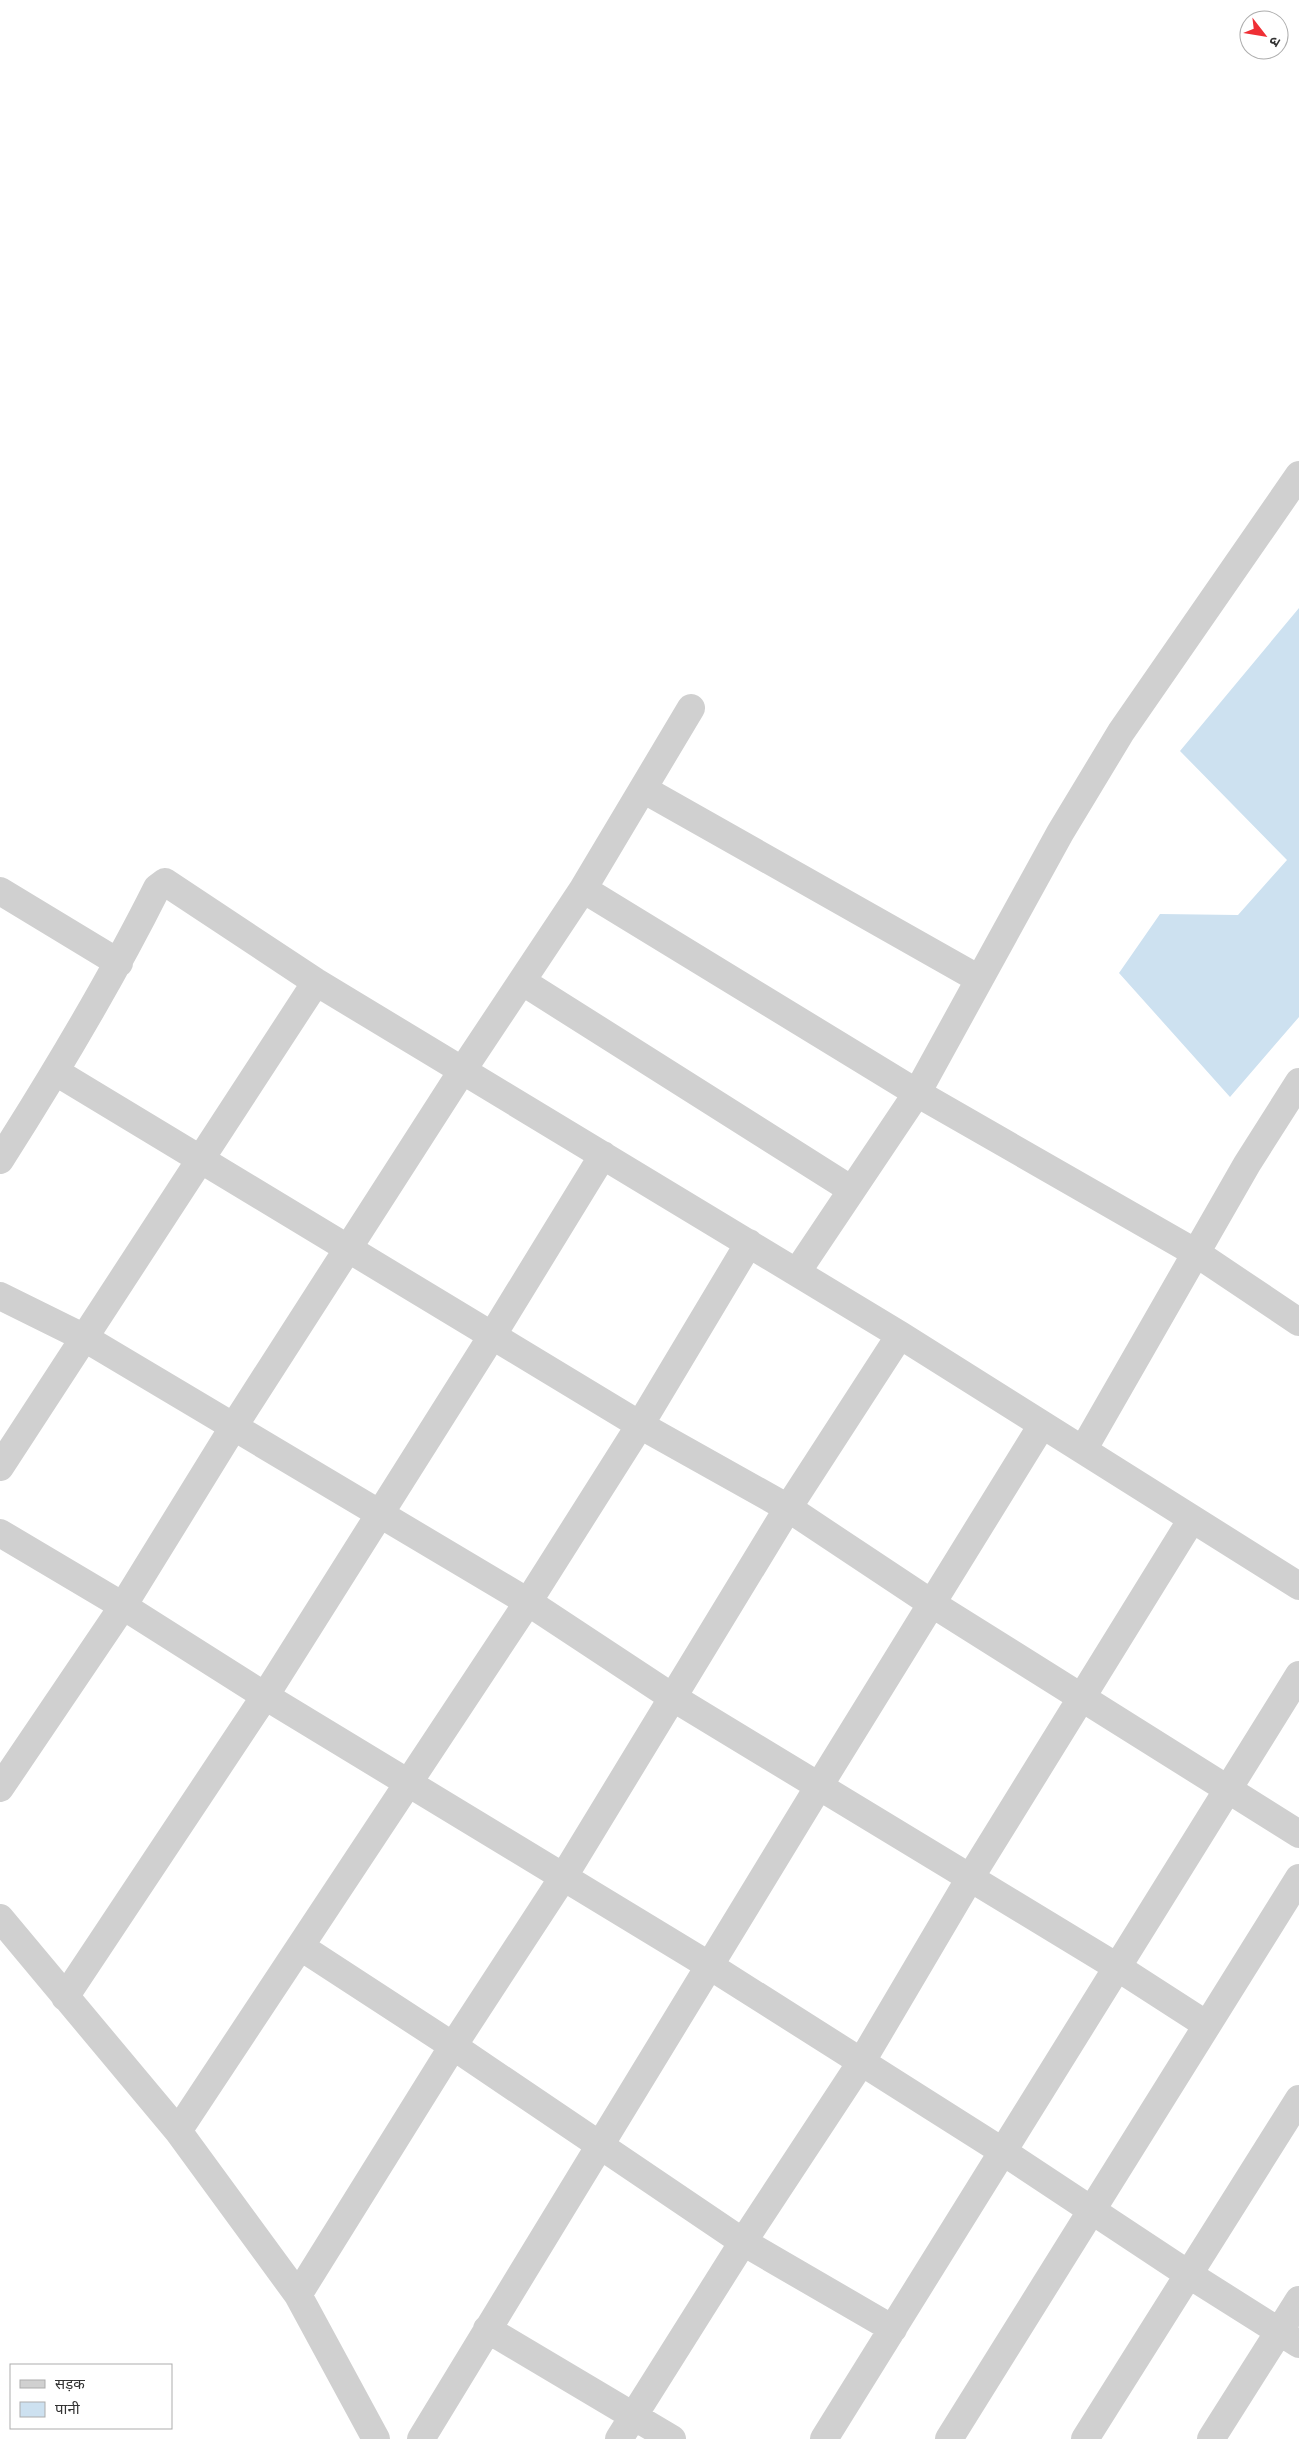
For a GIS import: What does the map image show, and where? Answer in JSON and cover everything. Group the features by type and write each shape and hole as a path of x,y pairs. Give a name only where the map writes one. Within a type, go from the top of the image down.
{"street":[{"path":"797,1272 917,1093 1060,834 1121,732 1299,474"},
{"path":"0,1788 123,1606 234,1426 462,1070 523,982 583,890 691,708"},
{"path":"643,789 979,979"},
{"path":"4,1144 56,1072 119,963 157,888 166,882 316,982 900,1335 1299,1586"},
{"path":"583,890 917,1093 1196,1253 1299,1322"},
{"path":"0,891 119,963"},
{"path":"0,1467 316,982"},
{"path":"523,982 852,1190"},
{"path":"56,1072 640,1425 788,1508 932,1603 1299,1834"},
{"path":"1083,1450 1247,1164 1299,1082"},
{"path":"65,1997 265,1696 492,1336 603,1155"},
{"path":"178,2131 528,1602 640,1425 749,1243"},
{"path":"0,1296 83,1337 528,1602 672,1697 1117,1967 1207,2025"},
{"path":"298,2295 453,2046 564,1876 788,1508 900,1335"},
{"path":"421,2439 599,2145 1042,1425"},
{"path":"619,2439 743,2242 862,2061 970,1878 1192,1519"},
{"path":"0,1533 123,1606 265,1696 710,1966 862,2061 1289,2338"},
{"path":"824,2439 1299,1675"},
{"path":"949,2439 1090,2210 1299,1878"},
{"path":"0,1918 178,2131 298,2295 376,2439"},
{"path":"301,1947 453,2046 743,2242 893,2329"},
{"path":"1085,2439 1299,2098"},
{"path":"1211,2439 1289,2338 1299,2300"},
{"path":"487,2329 672,2439"}],"water":[{"path":"1299,608 1299,1017 1230,1097 1119,973 1160,914 1238,915 1287,860 1180,751"}]}
